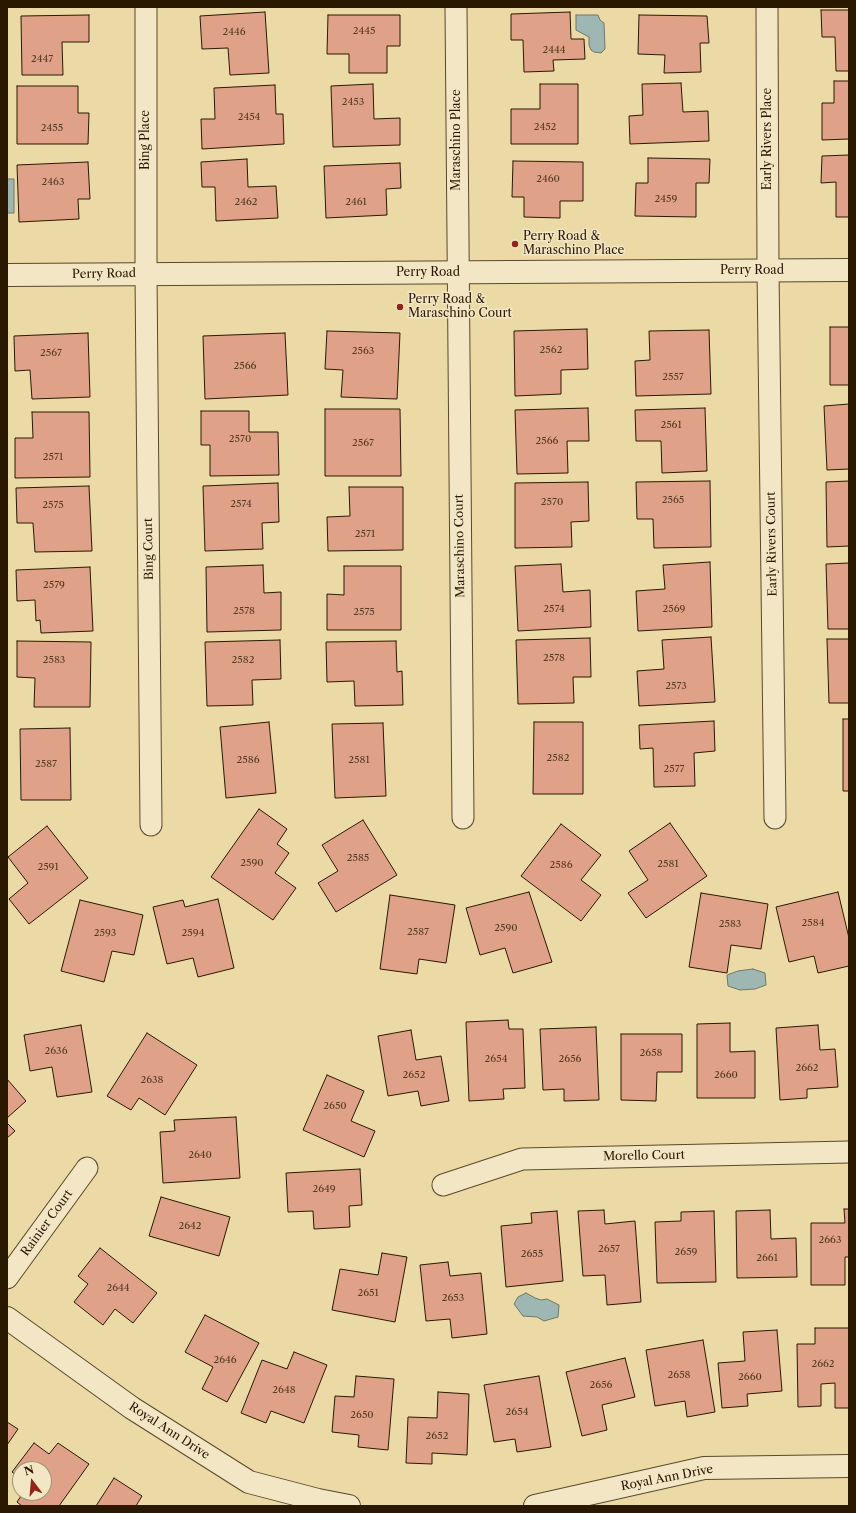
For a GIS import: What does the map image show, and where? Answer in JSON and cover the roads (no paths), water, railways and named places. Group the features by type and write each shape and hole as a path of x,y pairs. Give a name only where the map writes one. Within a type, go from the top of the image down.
{"street":[{"name":"Bing Place","path":"146,7 146,274"},
{"name":"Maraschino Place","path":"456,7 457,273"},
{"name":"Early Rivers Place","path":"767,7 768,270"},
{"name":"Early Rivers Court","path":"768,270 775,818"},
{"name":"Perry Road","path":"7,275 849,270"},
{"name":"Maraschino Court","path":"457,273 463,818"},
{"name":"Bing Court","path":"146,274 151,825"},
{"name":"Morello Court","path":"443,1185 522,1159 849,1152"},
{"name":"Rainier Court","path":"7,1278 87,1168"},
{"name":"Royal Ann Drive","path":"7,1318 132,1408 249,1482 318,1500 349,1506"},
{"name":"Royal Ann Drive","path":"535,1506 704,1468 849,1466"}],"water":[{"path":"576,15 598,15 600,20 604,23 605,49 601,53 591,50 589,45 589,37 576,30"},
{"path":"7,179 14,179 14,213 7,213"},
{"path":"753,969 765,973 766,985 755,989 740,990 728,986 727,975 738,971"},
{"path":"526,1293 535,1298 541,1300 547,1299 559,1305 558,1317 544,1321 537,1317 523,1316 514,1304 518,1297"}],"place":[{"name":"Perry Road & Maraschino Place","path":"515,244"},
{"name":"Perry Road & Maraschino Court","path":"400,307"}]}
